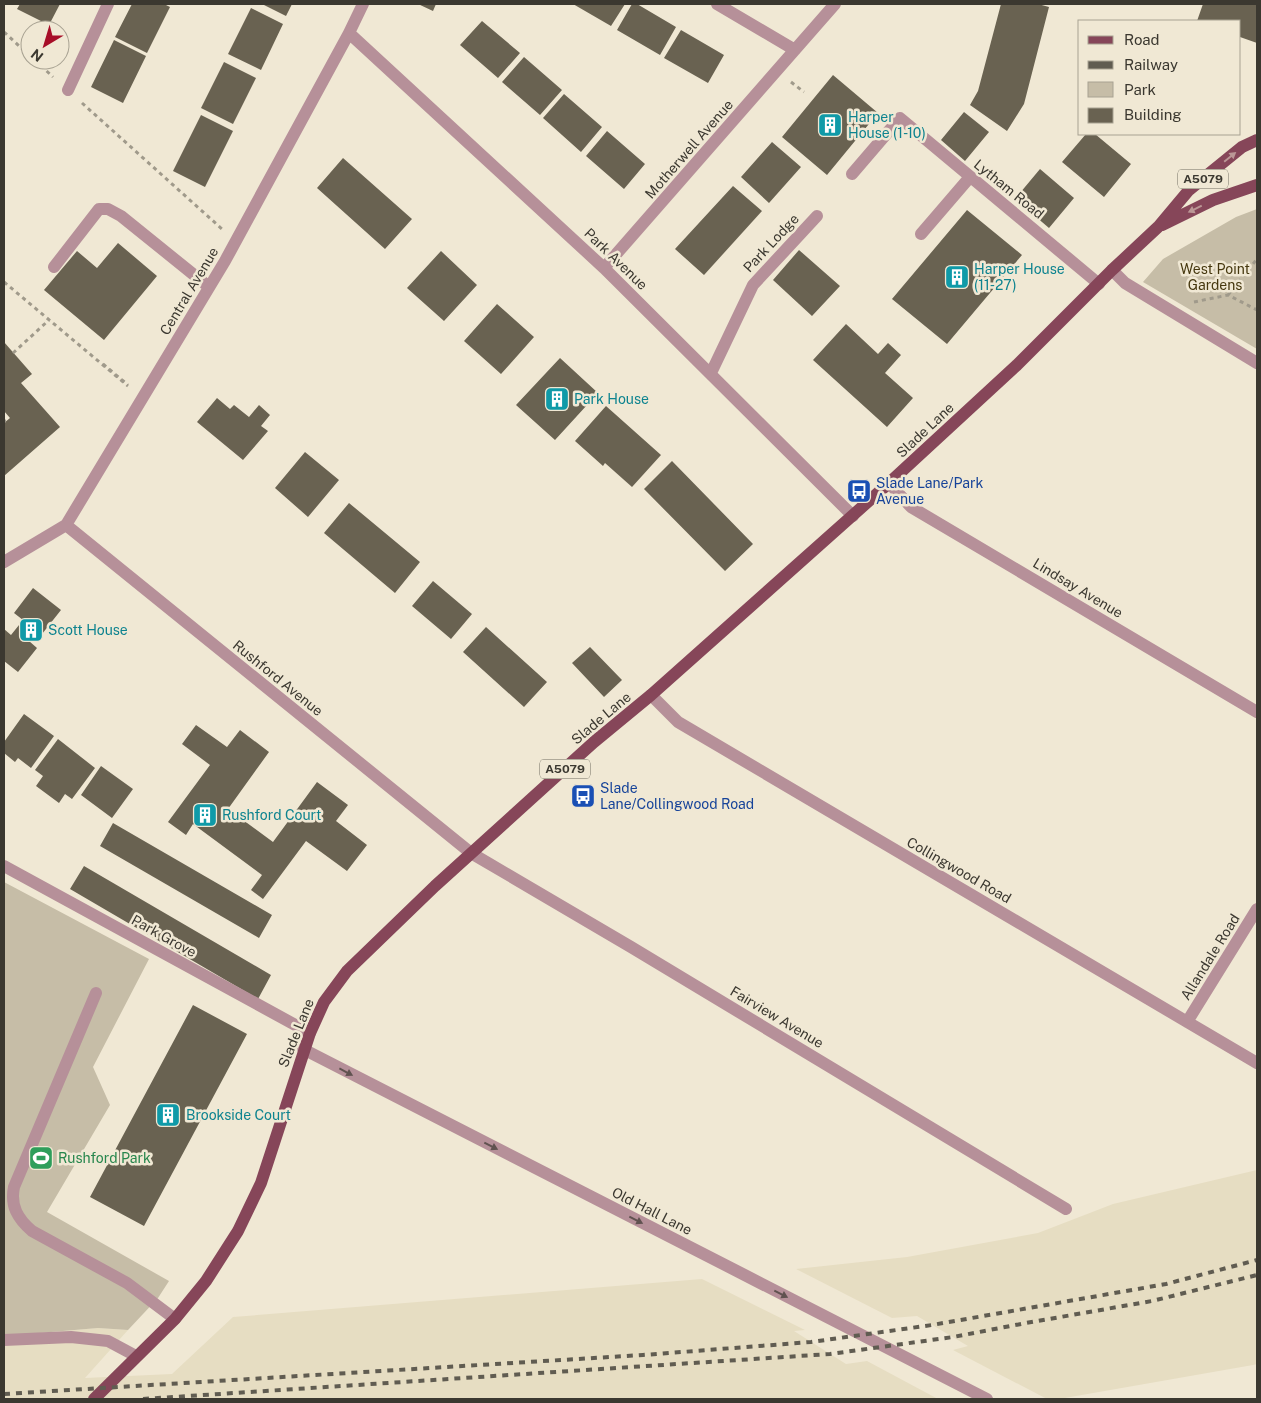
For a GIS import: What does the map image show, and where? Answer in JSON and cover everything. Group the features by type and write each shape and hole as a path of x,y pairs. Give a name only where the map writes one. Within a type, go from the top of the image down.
{"main road":[{"name":"Slade Lane","path":"94,1399 175,1319 206,1281 238,1231 261,1183 310,1032 324,1002 347,971 471,853 594,742 651,695 853,516 1017,365 1158,227 1189,190 1242,147 1257,140"},
{"name":"Slade Lane","path":"1158,227 1212,200 1257,185"}],"street":[{"path":"68,90 108,4"},
{"name":"Central Avenue","path":"4,562 66,526 209,287 349,33 363,4"},
{"path":"717,4 795,50"},
{"name":"Motherwell Avenue","path":"604,268 835,4"},
{"name":"Park Avenue","path":"349,33 604,268 853,516"},
{"name":"Lytham Road","path":"852,174 900,118 1099,284"},
{"path":"921,234 970,177"},
{"path":"54,267 99,209 108,209 127,221 209,287"},
{"name":"Park Lodge","path":"710,373 752,285 817,216"},
{"path":"1112,270 1125,284 1257,363"},
{"name":"Lindsay Avenue","path":"889,483 911,507 1257,712"},
{"name":"Rushford Avenue","path":"66,526 471,853"},
{"name":"Collingwood Road","path":"651,695 678,722 1257,1063"},
{"name":"Fairview Avenue","path":"471,853 648,957 1066,1209"},
{"name":"Park Grove","path":"4,866 310,1032"},
{"name":"Allandale Road","path":"1187,1022 1257,908"},
{"path":"96,994 14,1187 13,1202 22,1223 32,1231 128,1283 175,1319"},
{"name":"Old Hall Lane","path":"303,1049 987,1399"},
{"path":"4,1340 71,1337 108,1341 136,1356"}],"path":[{"path":"4,32 20,47"},
{"path":"46,70 235,241"},
{"path":"1186,304 1228,295 1257,260"},
{"path":"4,282 142,398"},
{"path":"1228,295 1257,310"},
{"path":"13,353 49,320"},
{"path":"103,364 142,398"}],"shaded area":[{"path":"1257,1170 1257,1364 1253,1365 1059,1399 1047,1399 953,1350 968,1346 917,1316 892,1318 796,1269 907,1257 1038,1233 1113,1204"},
{"path":"702,1279 805,1330 794,1331 846,1364 867,1361 938,1399 4,1399 4,1336 98,1328 128,1330 85,1378 172,1374 233,1317"}],"green space":[{"name":"West Point Gardens","path":"1257,209 1257,349 1143,282 1163,259 1236,217"},
{"name":"Rushford Park","path":"4,882 149,959 93,1067 110,1105 47,1212 169,1281 158,1298 128,1330 98,1328 4,1336"}],"building":[{"path":"20,4 60,4 52,20 39,20 17,9"},
{"path":"132,4 164,4 170,7 147,53 115,37"},
{"path":"262,4 292,4 286,16"},
{"path":"418,4 436,4 433,11"},
{"path":"573,4 625,4 611,26"},
{"path":"632,4 637,4 676,27 660,55 617,30"},
{"path":"1001,4 1038,4 1049,7 1024,104 1007,131 970,105 978,91"},
{"path":"1203,4 1257,4 1257,43 1241,37 1241,20 1197,20"},
{"path":"251,8 283,24 261,70 228,54"},
{"path":"482,21 520,53 498,78 460,45"},
{"path":"681,30 724,55 708,83 664,58"},
{"path":"114,40 146,56 123,103 91,87"},
{"path":"524,57 562,90 540,115 502,82"},
{"path":"224,62 256,78 233,124 201,108"},
{"name":"Harper House (1-10)","path":"833,75 878,113 827,175 782,137"},
{"path":"564,94 602,127 581,152 543,118"},
{"path":"964,112 989,132 965,161 941,140"},
{"path":"201,115 233,131 205,187 173,171"},
{"path":"607,131 645,164 624,189 586,156"},
{"path":"1085,135 1096,135 1131,164 1104,197 1062,162"},
{"path":"772,142 801,167 769,203 741,177"},
{"path":"343,158 412,219 385,249 317,188"},
{"path":"1040,169 1074,198 1049,228 1015,199"},
{"path":"733,186 762,211 704,275 675,249"},
{"name":"Harper House (11-27)","path":"967,210 1022,255 947,344 892,299"},
{"path":"118,243 157,276 104,340 44,290 77,251 97,268"},
{"path":"799,250 840,286 812,316 773,280"},
{"path":"441,251 477,285 444,321 407,288"},
{"path":"497,304 534,337 501,374 464,341"},
{"path":"846,324 878,354 888,343 901,355 885,373 913,398 887,427 813,360"},
{"path":"4,342 32,374 21,383 60,427 4,476 4,423 10,418 4,411"},
{"name":"Park House","path":"560,358 598,393 555,440 516,405"},
{"path":"217,398 230,409 234,405 249,417 259,405 270,415 261,426 268,431 243,460 197,422"},
{"path":"606,406 661,455 632,487 605,463 603,466 575,441"},
{"path":"305,452 339,480 308,517 275,488"},
{"path":"672,461 753,544 725,571 644,489"},
{"path":"349,503 420,562 395,593 324,533"},
{"path":"433,581 472,614 451,639 412,606"},
{"name":"Scott House","path":"33,588 61,610 42,634 37,630 29,641 37,648 18,672 4,661 4,629 11,635 23,620 14,613"},
{"path":"486,627 547,682 524,707 463,652"},
{"path":"590,647 622,680 604,697 572,663"},
{"path":"24,714 54,736 31,768 18,758 15,762 4,753 4,742"},
{"name":"Rushford Court","path":"196,725 227,747 240,730 269,752 228,809 273,842 317,782 348,805 336,821 367,845 347,871 306,841 263,899 251,890 262,875 193,824 186,835 168,822 210,765 182,744"},
{"path":"58,739 95,768 72,799 65,794 59,803 36,786 43,776 35,770"},
{"path":"101,766 133,789 112,818 81,795"},
{"path":"113,823 272,915 259,938 100,846"},
{"path":"84,866 271,975 258,999 70,889"},
{"name":"Brookside Court","path":"193,1005 247,1034 144,1226 90,1197"}],"railway":[{"path":"4,1394 643,1355 811,1342 932,1325 1166,1284 1257,1260"},
{"path":"143,1399 830,1354 953,1337 1152,1301 1257,1275"}],"place":[{"name":"Harper House (1-10)","path":"830,125"},
{"name":"Harper House (11-27)","path":"957,277"},
{"name":"Park House","path":"557,399"},
{"name":"Slade Lane/Park Avenue","path":"859,491"},
{"name":"Scott House","path":"31,630"},
{"name":"Slade Lane/Collingwood Road","path":"583,796"},
{"name":"Rushford Court","path":"205,815"},
{"name":"Brookside Court","path":"168,1115"},
{"name":"Rushford Park","path":"41,1158"}]}
